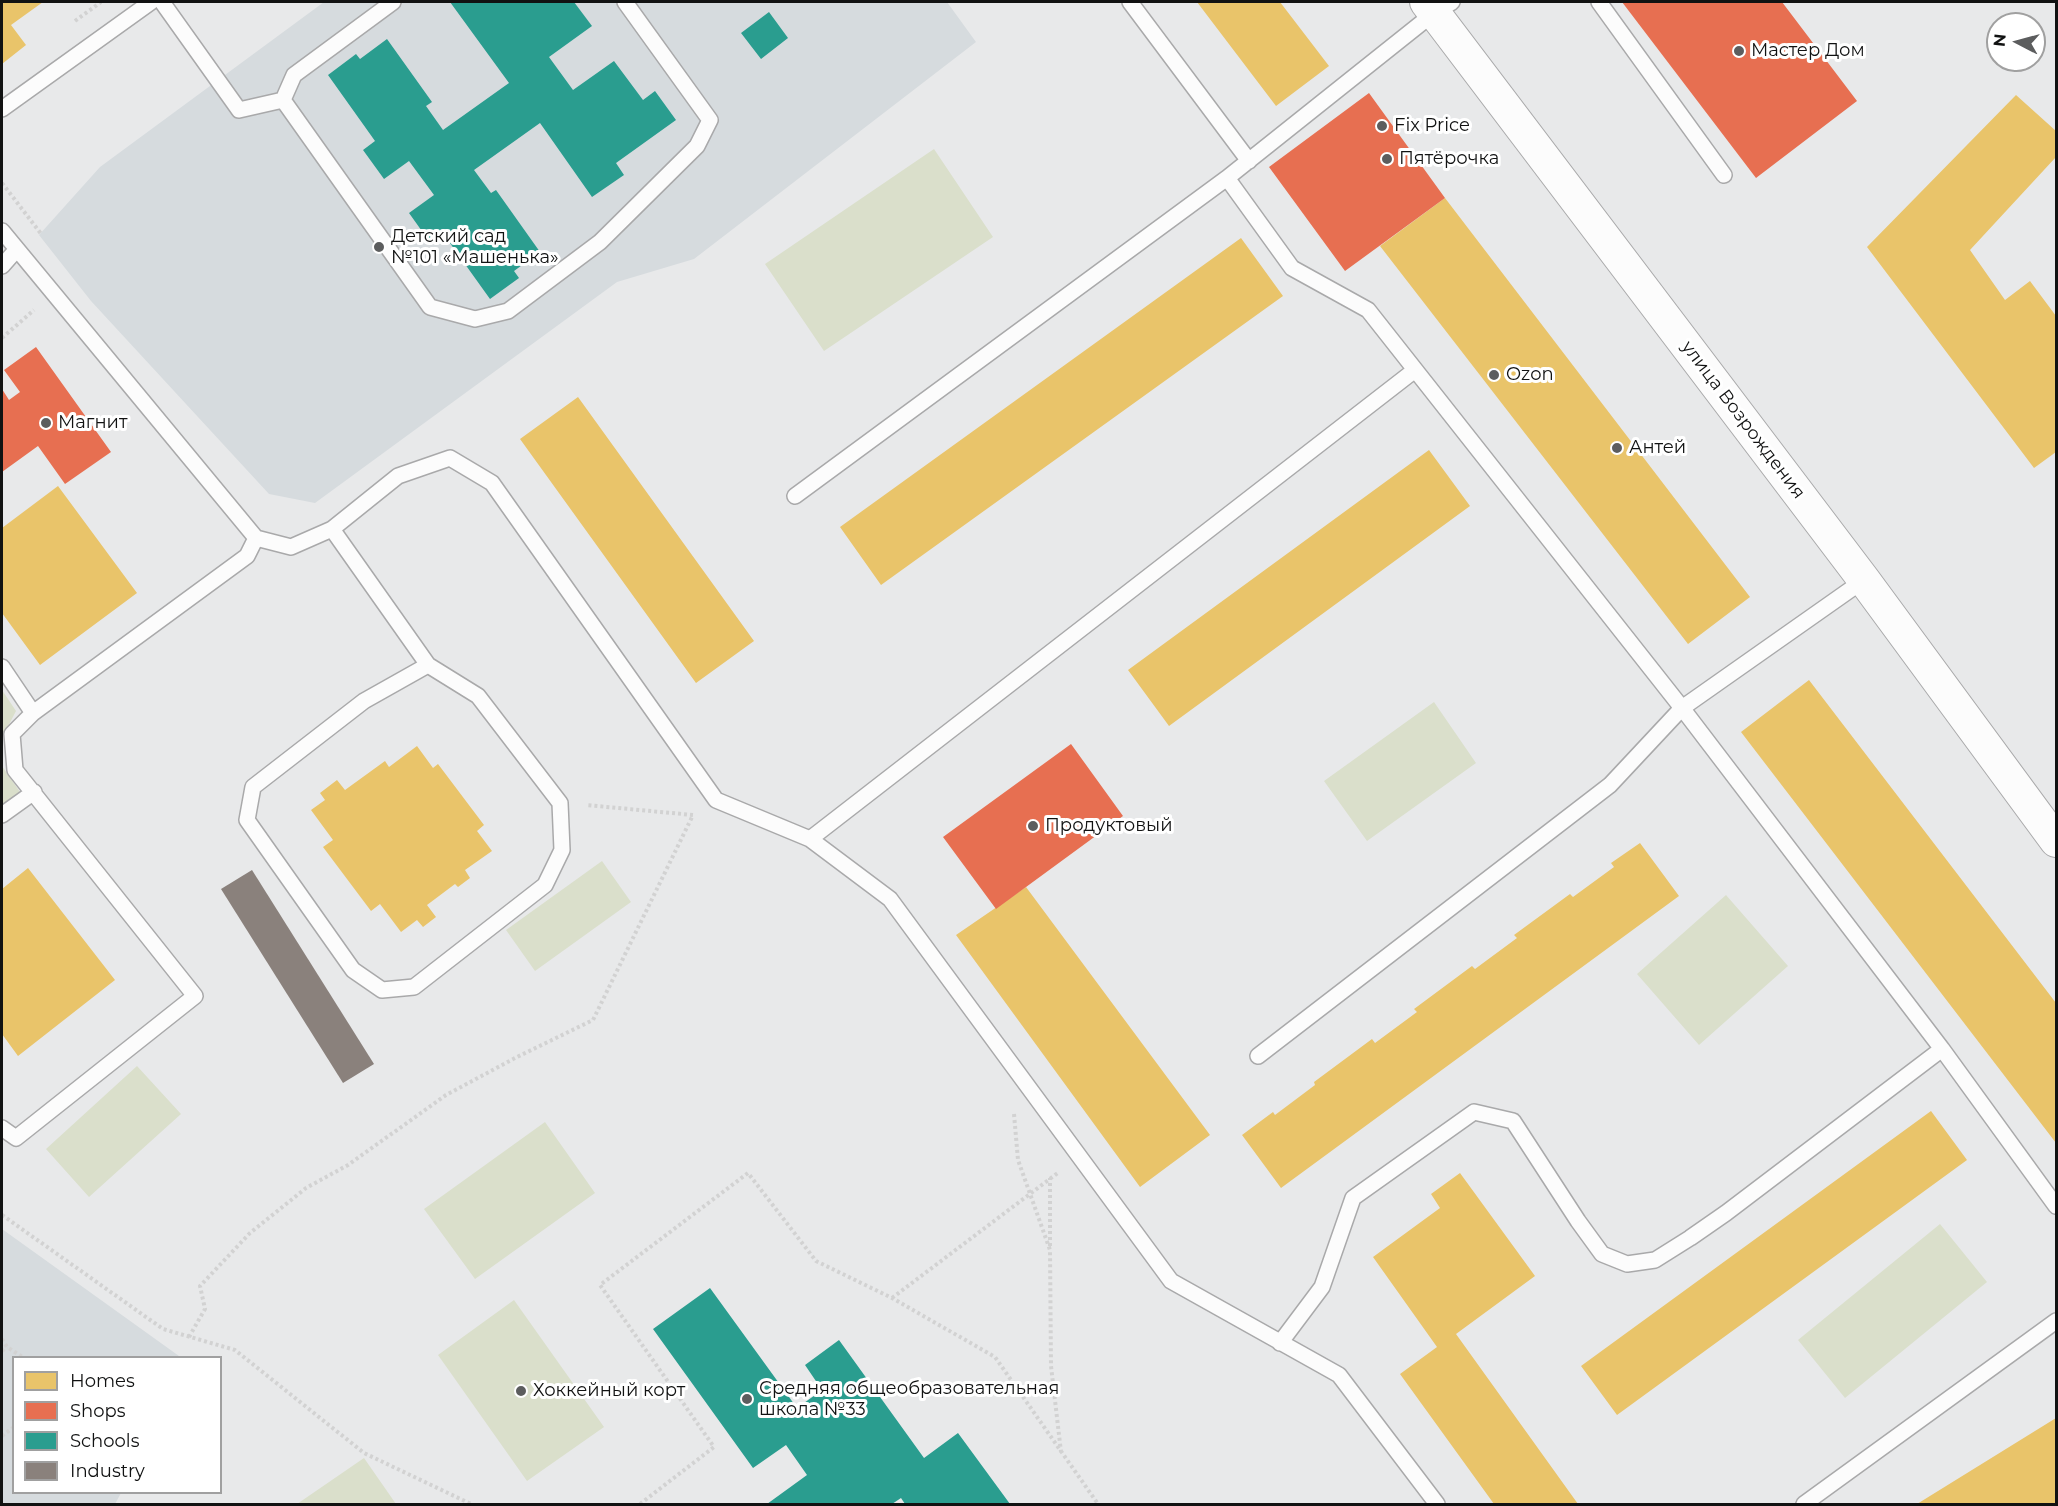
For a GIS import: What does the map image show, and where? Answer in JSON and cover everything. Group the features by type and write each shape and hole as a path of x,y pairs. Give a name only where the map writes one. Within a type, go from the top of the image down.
{"street":[{"name":"улица Возрождения","path":"1437,5 2056,841"}],"lane":[{"path":"2,109 151,2"},
{"path":"162,2 239,110 283,100"},
{"path":"283,100 294,75 393,2"},
{"path":"283,100 430,307 475,319 508,311 600,242 697,146 710,120 625,2"},
{"path":"1130,2 1249,161"},
{"path":"1599,2 1724,175"},
{"path":"795,496 1227,178 1437,5"},
{"path":"1227,178 1292,268 1368,310 1682,708 1942,1050 2056,1206"},
{"path":"2,231 256,537 291,547 332,529 398,476 450,458 492,483 716,800 810,839 890,899 1171,1281 1339,1375 1437,1504"},
{"path":"2,266 17,249"},
{"path":"810,839 1415,370"},
{"path":"332,529 428,665 478,696 560,802 562,850 545,885 414,987 382,990 353,970 247,820 253,787 364,701 428,665"},
{"path":"2,1128 16,1138 195,996 15,770 12,734 33,713 247,556 256,537"},
{"path":"1258,1056 1610,785 1682,708 1864,580"},
{"path":"2,667 33,713"},
{"path":"2,815 34,792"},
{"path":"1281,1343 1322,1287 1353,1198 1474,1112 1513,1121 1602,1254 1628,1264 1655,1260 1690,1238 1942,1050"},
{"path":"1804,1504 2056,1321"}],"path":[{"path":"2,338 41,304"},
{"path":"189,1336 205,1309 200,1286 250,1233 306,1188 348,1165 446,1095 593,1020 693,815 560,802"},
{"path":"1010,1063 1018,1160 1050,1250"},
{"path":"892,1298 1079,1156"},
{"path":"640,1504 714,1447 600,1285 748,1173 816,1261 892,1298 995,1357 1098,1504"},
{"path":"1050,1178 1051,1366 1061,1452"},
{"path":"2,1215 163,1329 235,1350 364,1453 471,1504"},
{"path":"2,1339 7,1347 21,1356"},
{"path":"2,1351 7,1347"}],"shaded area":[{"name":"Детский сад №101 «Машенька»","path":"324,2 947,2 976,42 694,259 617,282 315,503 269,494 91,301 39,235 100,167"},
{"path":"2,1229 179,1356 12,1356 12,1494 120,1494 115,1504 2,1504"}],"green space":[{"path":"934,149 993,237 824,351 765,264"},
{"path":"2,690 16,711 2,738"},
{"path":"1434,702 1476,763 1367,841 1324,781"},
{"path":"2,766 20,792 2,806"},
{"path":"602,861 631,902 535,971 506,930"},
{"path":"1726,895 1788,966 1699,1045 1637,974"},
{"path":"137,1066 181,1114 89,1197 46,1149"},
{"path":"545,1122 595,1193 475,1279 424,1209"},
{"path":"1940,1224 1987,1282 1845,1398 1798,1340"},
{"name":"Хоккейный корт","path":"514,1300 604,1427 527,1481 438,1355"},
{"path":"364,1458 396,1504 297,1504"}],"building: Homes":[{"path":"2,2 43,2 11,25 26,45 2,64"},
{"path":"1197,2 1280,2 1329,66 1276,106"},
{"path":"2016,95 2056,131 2056,157 1970,250 2005,300 2030,281 2056,316 2056,452 2034,468 1867,247"},
{"path":"1445,198 1750,597 1688,644 1380,246"},
{"path":"1241,238 1283,296 881,585 840,527"},
{"path":"578,397 754,641 696,683 520,439"},
{"path":"1429,450 1470,506 1169,726 1128,670"},
{"path":"58,486 137,593 40,665 2,613 2,528"},
{"path":"1809,680 2056,1003 2056,1143 1741,732"},
{"path":"417,746 433,768 438,764 484,825 477,831 492,851 465,870 470,878 458,887 455,884 427,905 436,917 423,927 417,920 401,932 380,904 371,911 323,847 333,840 311,810 325,800 320,793 337,780 345,790 385,761 389,767"},
{"path":"1640,843 1679,896 1281,1188 1242,1135 1273,1112 1275,1115 1315,1085 1314,1082 1372,1039 1375,1043 1417,1012 1414,1009 1472,966 1475,969 1517,938 1514,935 1570,894 1573,897 1614,867 1611,863"},
{"path":"28,868 115,980 18,1056 2,1034 2,889"},
{"path":"1026,887 1210,1135 1140,1187 956,935"},
{"path":"1931,1111 1967,1160 1617,1415 1581,1366"},
{"path":"1460,1173 1535,1276 1456,1334 1578,1504 1494,1504 1400,1374 1437,1347 1373,1257 1440,1208 1431,1194"},
{"path":"2056,1418 2056,1504 1917,1504"}],"building: Shops":[{"name":"Мастер Дом","path":"1622,2 1782,2 1857,101 1756,178"},
{"path":"1369,93 1445,198 1345,271 1269,167"},
{"name":"Магнит","path":"36,347 111,452 65,484 38,446 2,472 2,389 9,400 20,392 4,370"},
{"name":"Продуктовый","path":"1071,744 1123,816 996,909 943,837"}],"building: Schools":[{"path":"450,2 574,2 592,26 549,57 573,90 614,61 643,100 655,91 676,120 616,163 624,175 592,197 540,123 474,170 491,193 496,190 540,252 514,271 519,278 490,299 442,232 429,241 409,213 434,195 409,161 384,179 363,150 375,141 328,75 356,54 360,59 387,39 432,102 426,106 443,130 509,83"},
{"path":"769,12 788,38 761,59 741,33"},
{"name":"Средняя общеобразовательная школа №33","path":"710,1288 797,1408 822,1390 805,1365 839,1340 924,1458 958,1433 1010,1504 905,1504 901,1498 892,1504 767,1504 807,1475 786,1445 753,1468 653,1329"}],"building: Industry":[{"path":"252,870 374,1064 343,1083 221,889"}],"place":[{"name":"Мастер Дом","path":"1739,51"},
{"name":"Fix Price","path":"1382,126"},
{"name":"Пятёрочка","path":"1387,159"},
{"name":"Детский сад №101 «Машенька»","path":"379,247"},
{"name":"Ozon","path":"1494,375"},
{"name":"Магнит","path":"46,423"},
{"name":"Антей","path":"1617,448"},
{"name":"Продуктовый","path":"1033,826"},
{"name":"Хоккейный корт","path":"521,1391"},
{"name":"Средняя общеобразовательная школа №33","path":"747,1399"}]}
